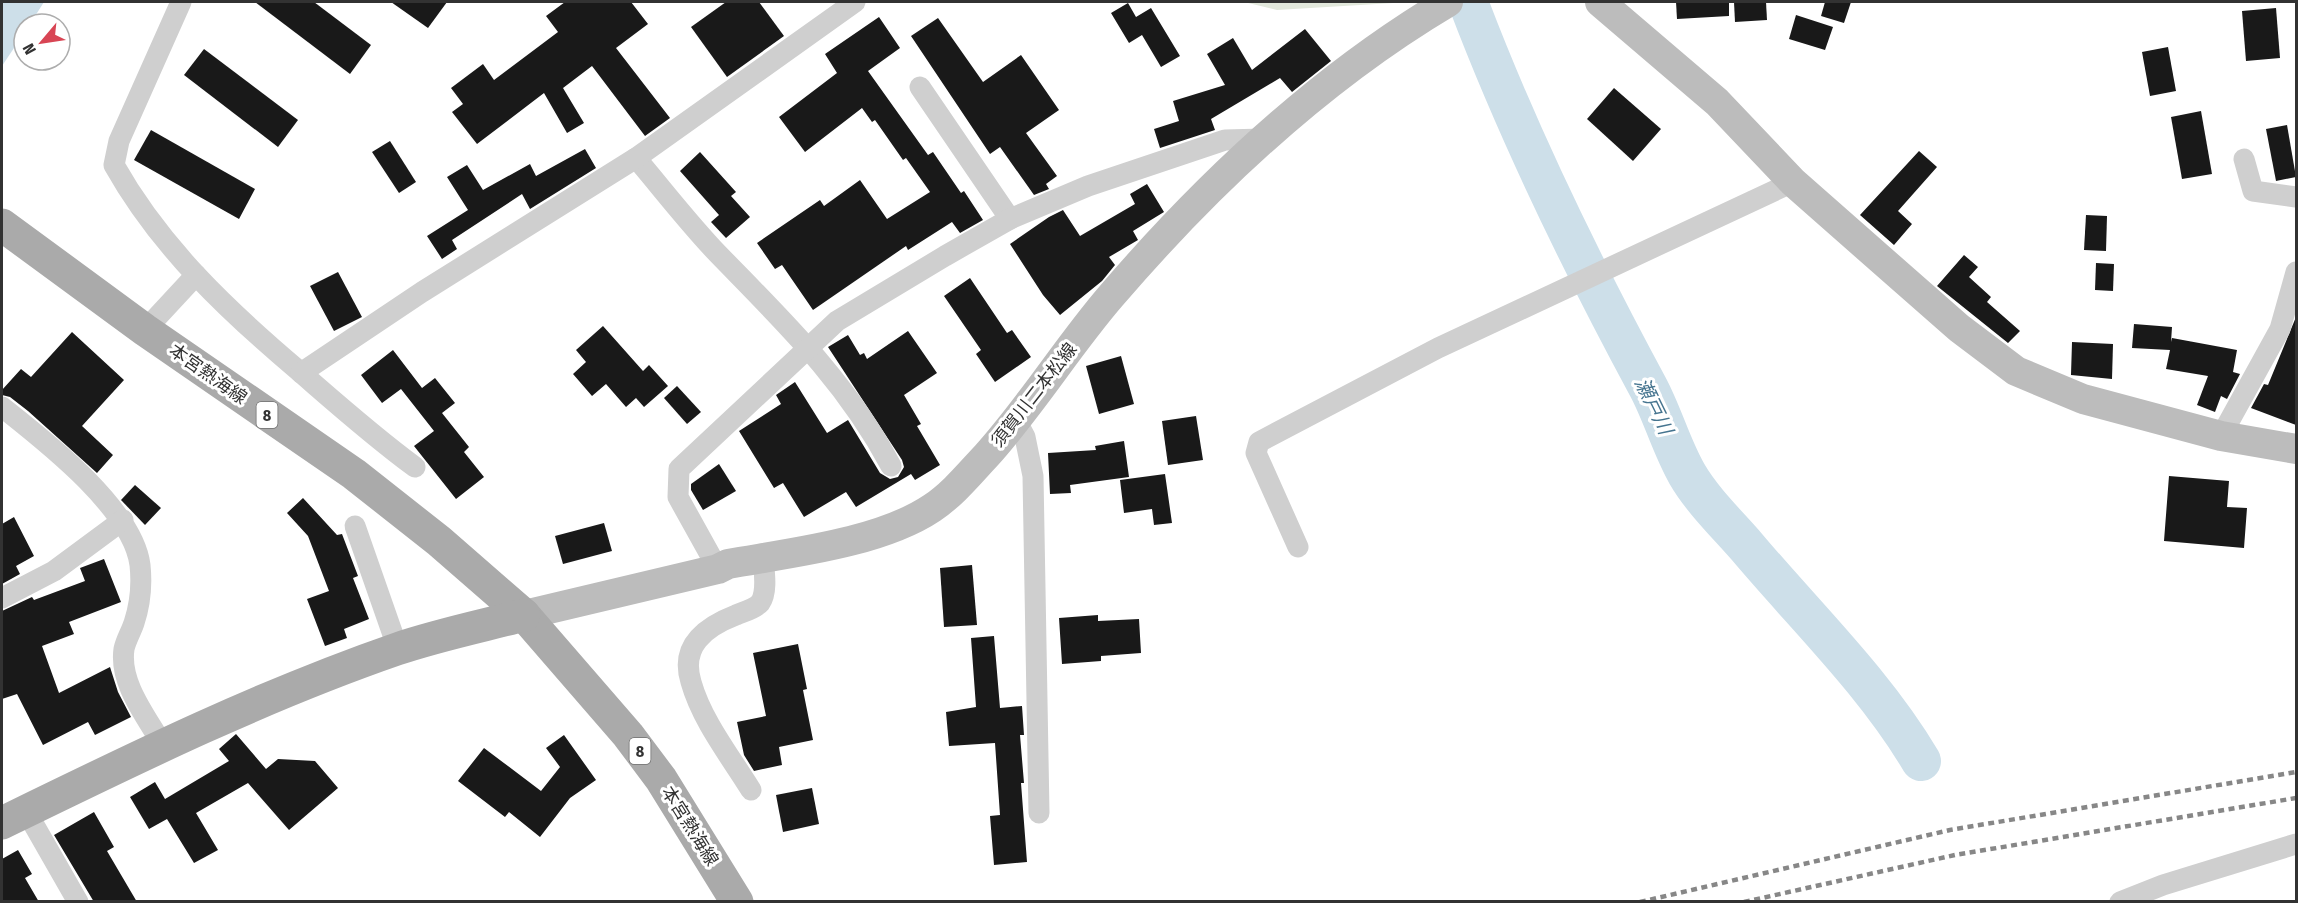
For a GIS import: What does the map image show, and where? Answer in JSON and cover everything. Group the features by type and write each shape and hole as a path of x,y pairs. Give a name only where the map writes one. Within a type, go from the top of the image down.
{"main road":[{"path":"1600,2 1717,102 1793,182 1959,328 2016,370 2083,399 2221,436 2296,449"},
{"name":"須賀川二本松線","path":"524,615 718,569 728,564 805,550 904,524 948,496 1017,422 1111,296 1202,199 1263,139 1350,67 1441,6"},
{"name":"本宮熱海線","path":"2,225 145,330 354,474 439,541 524,615 628,735 661,779 737,902"},
{"path":"14,817 162,744 398,649 524,615"}],"street":[{"path":"181,2 119,141 114,165 162,238 249,330 354,421 415,467"},
{"path":"301,373 422,292 636,159 855,2"},
{"path":"920,87 1010,219"},
{"path":"718,569 678,497 679,469 837,321 1010,219 1088,186 1187,150 1225,140 1263,139"},
{"path":"636,159 717,253 808,346 869,424 891,466"},
{"path":"2244,159 2253,191 2296,197"},
{"path":"1298,547 1256,453 1259,442 1438,348 1793,182"},
{"path":"2221,436 2280,329 2296,272"},
{"path":"145,330 196,275"},
{"path":"2,407 93,487 123,520 136,547 141,582 139,604 124,650 124,670 132,690 162,744"},
{"path":"1017,422 1025,437 1033,476 1039,813"},
{"path":"2,598 54,571 123,520"},
{"path":"355,526 398,649"},
{"path":"751,790 702,711 690,681 688,661 692,645 700,636 717,623 756,606 762,601 765,582 764,558"},
{"path":"14,817 78,902"},
{"path":"2120,902 2163,885 2296,844"}],"shaded area":[{"path":"1244,2 1410,2 1277,10"}],"water":[{"path":"2,2 44,2 38,12 12,12 12,51 2,66"}],"building":[{"path":"255,2 314,2 371,45 350,74"},
{"path":"391,2 447,2 428,28"},
{"path":"565,2 631,2 648,24 616,48 670,118 645,136 592,66 563,88 584,123 567,133 544,93 477,144 452,112 463,104 451,88 483,64 494,80 558,32 546,16"},
{"path":"726,2 759,2 784,36 727,77 691,27"},
{"path":"1676,2 1729,2 1729,16 1677,19"},
{"path":"1734,2 1766,2 1767,20 1735,22"},
{"path":"1825,2 1851,2 1844,23 1821,16"},
{"path":"1128,3 1136,17 1151,8 1180,56 1161,67 1142,35 1129,43 1111,13"},
{"path":"2276,8 2280,58 2246,61 2242,11"},
{"path":"1796,15 1833,27 1825,50 1789,39"},
{"path":"879,17 900,48 868,71 928,155 933,152 961,193 964,191 983,220 960,233 952,222 908,250 906,246 813,310 782,265 775,269 757,243 820,200 824,206 860,180 887,219 930,192 906,158 903,160 875,120 872,122 862,108 805,152 779,117 837,73 825,54"},
{"path":"938,18 983,82 1021,55 1059,110 1026,133 1057,176 1046,184 1049,189 1034,195 1000,147 990,154 911,36"},
{"path":"1305,29 1331,61 1292,92 1280,78 1211,119 1215,130 1160,148 1154,129 1179,121 1173,101 1225,85 1207,54 1233,38 1252,70"},
{"path":"2168,47 2176,91 2150,96 2142,52"},
{"path":"204,49 298,120 278,147 184,75"},
{"path":"1614,88 1661,129 1633,161 1587,119"},
{"path":"2201,111 2212,174 2182,179 2171,117"},
{"path":"2287,125 2296,177 2276,181 2266,129"},
{"path":"151,130 255,189 239,219 134,160"},
{"path":"390,141 416,182 399,193 372,152"},
{"path":"585,149 596,168 530,209 522,194 452,240 457,249 442,259 427,236 468,210 447,177 467,165 483,190 530,164 536,176"},
{"path":"1919,151 1937,167 1898,211 1912,224 1894,245 1860,215"},
{"path":"700,152 736,192 731,196 750,217 726,238 711,222 719,215 680,171"},
{"path":"1147,184 1164,212 1133,231 1138,240 1109,257 1115,265 1102,281 1060,315 1043,295 1010,244 1063,210 1080,236 1135,204 1130,194"},
{"path":"2086,215 2107,216 2106,251 2084,250"},
{"path":"1964,255 1978,267 1969,277 1991,297 1987,302 2020,331 2008,343 1937,286"},
{"path":"2096,263 2114,264 2113,291 2095,290"},
{"path":"338,272 362,317 334,331 310,286"},
{"path":"970,278 1007,333 1012,330 1031,357 995,382 976,354 981,350 944,296"},
{"path":"2296,317 2296,425 2251,408 2264,384 2268,385"},
{"path":"2134,324 2172,327 2171,342 2172,338 2237,350 2233,372 2240,374 2227,399 2221,396 2215,412 2197,405 2208,376 2166,369 2170,350 2132,348"},
{"path":"603,326 643,371 649,365 668,386 644,407 636,398 626,407 606,384 592,396 573,374 586,362 576,350"},
{"path":"908,331 937,373 904,395 921,424 917,426 940,465 915,480 911,474 856,507 846,492 804,517 783,483 774,488 739,431 781,404 776,395 795,382 827,433 848,420 880,473 890,479 898,477 904,467 902,460 828,347 848,335 860,355 864,353 867,359"},
{"path":"72,332 124,380 82,426 113,455 97,473 28,411 10,397 2,395 2,390 21,369 31,377"},
{"path":"2072,342 2113,344 2112,379 2071,375"},
{"path":"393,350 422,388 435,378 455,403 442,413 469,447 464,452 484,477 456,499 414,446 434,431 401,389 382,403 361,375"},
{"path":"1121,356 1134,404 1099,414 1086,366"},
{"path":"677,386 701,412 687,424 664,398"},
{"path":"1196,416 1203,460 1168,465 1162,421"},
{"path":"1124,441 1129,477 1070,485 1071,493 1050,494 1048,453 1096,450 1095,446"},
{"path":"719,464 736,491 703,510 691,490 691,484"},
{"path":"1165,474 1172,523 1154,525 1152,509 1124,513 1120,480"},
{"path":"2169,476 2229,481 2227,507 2247,508 2244,548 2164,541"},
{"path":"135,485 161,508 145,525 121,500"},
{"path":"303,498 337,535 342,534 358,576 353,578 369,619 344,629 347,638 325,646 307,599 329,591 308,536 287,513"},
{"path":"14,517 34,556 16,566 20,574 2,584 2,524"},
{"path":"604,523 612,551 563,564 555,536"},
{"path":"104,559 121,602 69,622 74,634 42,646 59,693 110,667 118,692 131,717 95,735 88,722 43,745 17,694 2,699 2,611 32,597 34,600 85,581 80,568"},
{"path":"972,565 977,625 944,627 940,568"},
{"path":"1098,615 1098,621 1139,619 1141,653 1101,656 1101,661 1062,664 1059,618"},
{"path":"994,636 1000,708 1022,706 1024,735 1020,735 1024,783 1021,783 1027,862 994,865 990,816 1000,815 995,743 949,746 946,712 976,707 971,638"},
{"path":"798,644 807,689 803,690 813,740 779,747 782,765 754,771 744,755 737,722 766,716 753,653"},
{"path":"236,734 266,769 278,759 315,761 338,788 289,830 248,783 196,813 218,850 194,863 167,819 149,829 130,797 155,782 165,799 229,761 219,749"},
{"path":"564,735 596,780 570,798 540,837 509,812 505,817 458,781 484,748 541,791 560,767 546,748"},
{"path":"812,788 819,824 783,832 776,795"},
{"path":"94,812 114,847 107,851 137,902 94,902 54,835"},
{"path":"18,850 32,874 25,878 39,902 2,902 2,859"}],"waterway":[{"name":"瀬戸川","path":"1468,2 1529,149 1653,398 1687,474 1715,512 1861,677 1921,761"}],"railway":[{"path":"1640,902 1950,830 2296,772"},
{"path":"1744,902 1955,855 2296,798"}]}
